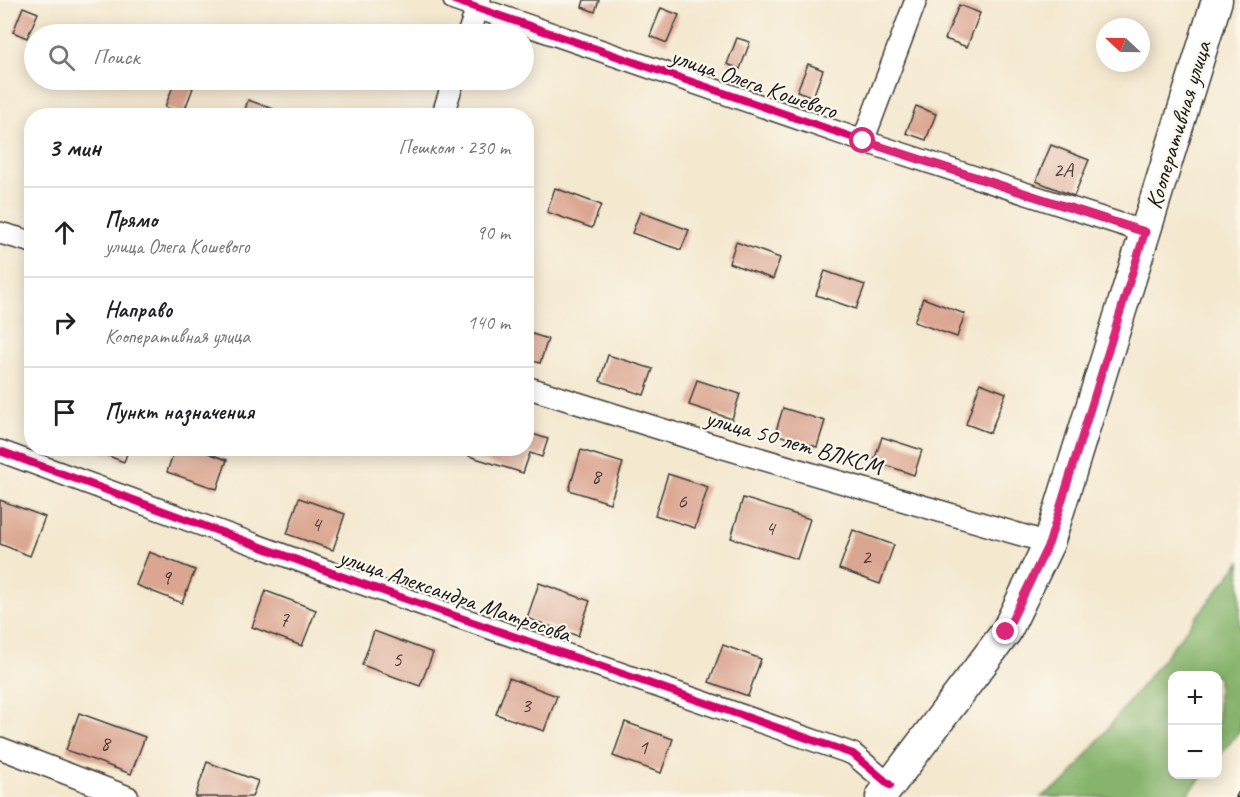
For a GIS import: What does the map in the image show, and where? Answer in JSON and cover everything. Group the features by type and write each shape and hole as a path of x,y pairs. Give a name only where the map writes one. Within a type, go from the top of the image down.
{"main road":[{"name":"Кооперативная улица","path":"886,791 1006,632 1049,543 1217,0"}],"street":[{"name":"улица Олега Кошевого","path":"454,0 478,3 863,141 1145,232"},
{"path":"863,141 916,0"},
{"path":"471,24 478,3"},
{"path":"445,108 451,90"},
{"path":"0,233 24,240"},
{"name":"улица 50 лет ВЛКСМ","path":"534,389 693,439 1049,543"},
{"name":"улица Александра Матросова","path":"0,451 357,582 853,754 886,791"},
{"path":"0,748 119,796"}],"green space":[{"path":"1240,562 1240,731 1222,753 1222,671 1168,671 1168,779 1201,779 1185,797 1041,797 1066,781"}],"building":[{"path":"584,0 599,0 595,12 582,7"},
{"path":"959,5 980,13 967,47 945,39"},
{"path":"23,7 38,13 33,24 24,24 24,37 13,32"},
{"path":"661,8 679,15 667,43 650,36"},
{"path":"737,38 750,42 740,69 727,64"},
{"path":"808,64 823,70 813,97 797,91"},
{"path":"172,90 192,90 185,108 165,107"},
{"path":"248,100 271,108 246,108"},
{"path":"916,106 936,114 926,140 906,133"},
{"path":"1051,145 1089,160 1074,196 1036,181"},
{"path":"555,188 601,205 592,228 547,212"},
{"path":"640,212 689,230 681,250 632,233"},
{"path":"736,242 780,258 773,279 729,263"},
{"path":"825,271 865,285 856,309 816,295"},
{"path":"923,298 965,314 957,337 914,322"},
{"path":"534,335 548,339 540,363 534,361"},
{"path":"608,355 653,369 644,395 600,381"},
{"path":"697,380 740,394 732,419 689,405"},
{"path":"980,383 1006,393 990,433 966,424"},
{"path":"783,408 825,421 817,447 775,434"},
{"path":"534,435 548,439 542,457 534,454"},
{"path":"882,437 922,450 914,475 874,461"},
{"path":"581,450 623,463 610,503 569,490"},
{"path":"109,456 126,456 124,462"},
{"path":"172,456 216,456 227,460 217,489 167,472"},
{"path":"469,456 529,456 523,473"},
{"path":"668,474 708,487 695,528 655,515"},
{"path":"299,498 345,514 333,550 287,534"},
{"path":"743,498 810,519 797,559 731,538"},
{"path":"0,500 45,517 30,556 0,544"},
{"path":"853,530 894,545 880,584 839,569"},
{"path":"149,552 195,570 182,603 136,585"},
{"path":"539,583 590,601 578,636 527,618"},
{"path":"266,591 316,610 302,646 252,627"},
{"path":"374,631 433,653 420,686 362,665"},
{"path":"723,645 761,659 748,696 709,682"},
{"path":"509,678 557,696 544,731 496,714"},
{"path":"79,713 145,737 131,774 66,750"},
{"path":"625,722 673,739 661,773 613,756"},
{"path":"207,762 258,781 252,797 195,797"}],"cycle path":[{"path":"454,0 524,24"},
{"path":"534,28 863,141 1145,232"},
{"path":"0,451 357,582 853,754 890,785"}],"route":[{"path":"863,141 1145,232 1049,543 1006,632"}]}
